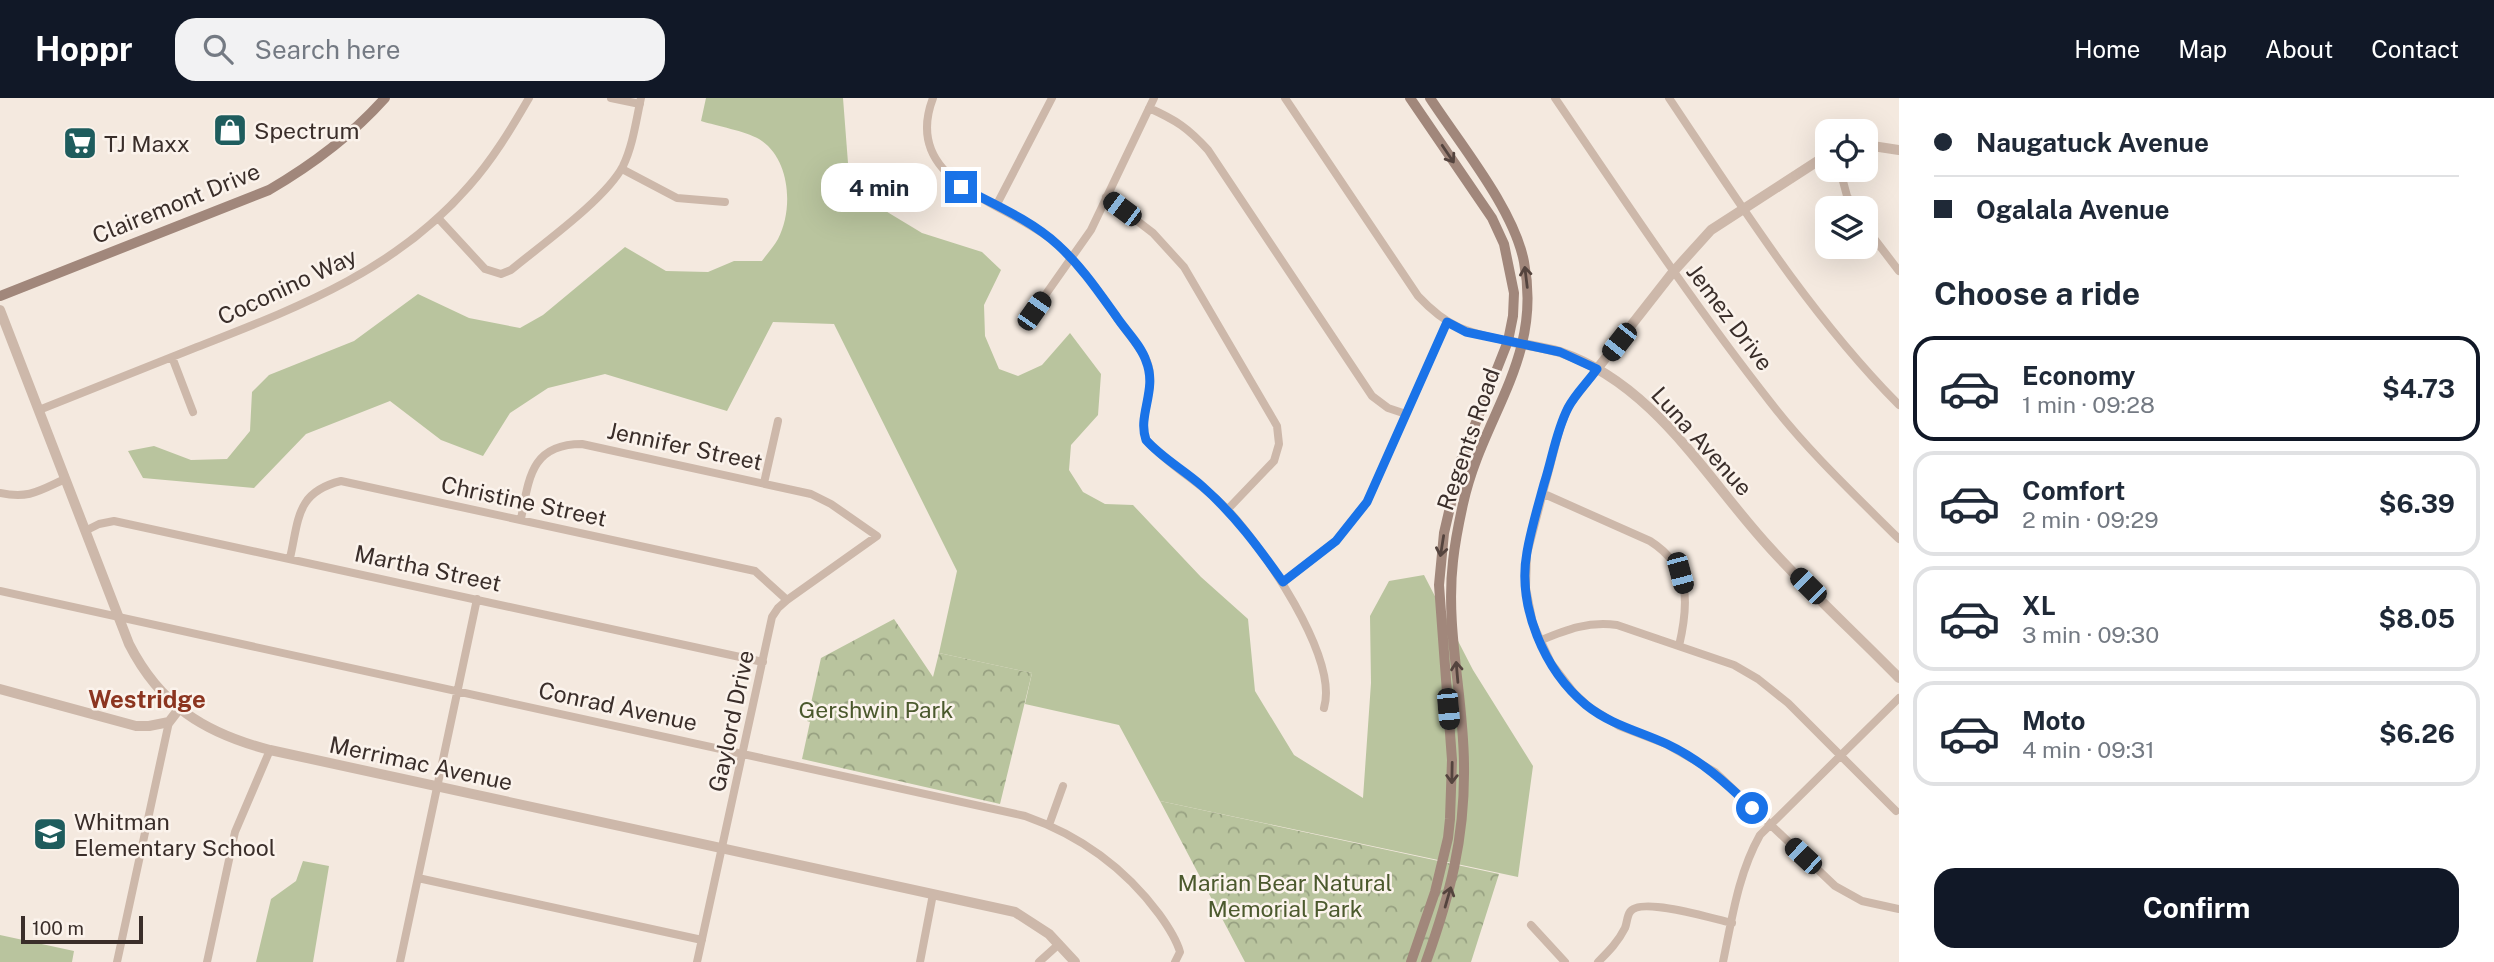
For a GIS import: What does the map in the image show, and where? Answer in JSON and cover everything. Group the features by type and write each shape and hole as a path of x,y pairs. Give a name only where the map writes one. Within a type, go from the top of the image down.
{"main road":[{"name":"Clairemont Drive","path":"0,296 269,190 298,173 338,143 385,98"},
{"name":"Regents Road","path":"1410,98 1492,218 1504,244 1514,293 1513,316 1507,341 1461,460 1444,533 1439,585 1452,760 1450,819 1436,892 1411,962"},
{"name":"Regents Road","path":"1426,962 1449,895 1461,837 1464,766 1452,606 1452,561 1464,500 1523,345 1529,305 1524,260 1512,223 1430,98"}],"street":[{"name":"Coconino Way","path":"39,410 295,309 361,276 438,218 469,186 505,139 529,98"},
{"path":"438,218 485,269 500,274 511,270 601,195 622,169 633,142 641,101 611,98"},
{"path":"933,98 928,110 929,145 950,179 1041,231 1072,259 1146,360 1152,385 1145,418 1146,440 1227,510 1257,545 1283,582 1309,633 1322,672 1327,698 1324,708"},
{"path":"996,206 1052,98"},
{"path":"1034,311 1091,230 1154,98"},
{"name":"Luna Avenue","path":"1285,98 1418,296 1447,322 1466,332 1560,352 1597,369 1630,391 1658,416 1771,549 1899,678"},
{"name":"Jemez Drive","path":"1555,98 1673,272 1772,405 1899,539"},
{"path":"1669,98 1808,298 1899,405"},
{"path":"1149,108 1178,121 1208,150 1372,396 1388,408 1406,414"},
{"path":"1878,147 1899,150"},
{"path":"1815,163 1711,230 1673,272 1569,407 1542,493 1527,554 1527,588 1539,641 1551,663 1574,694 1619,726 1666,744 1714,772 1835,886 1862,901 1899,909"},
{"path":"622,169 677,198 725,202"},
{"path":"1106,197 1153,233 1184,267 1276,426 1279,444 1274,461 1227,510"},
{"path":"1878,244 1899,271"},
{"name":"Merrimac Avenue","path":"0,310 118,617 139,664 152,683 179,709 212,730 270,750 1015,912 1049,934 1075,962"},
{"path":"1283,582 1336,541 1367,502 1447,322"},
{"path":"172,357 193,412"},
{"path":"764,483 778,421"},
{"name":"Jennifer Street","path":"521,519 534,465 547,452 566,444 582,443 811,494 831,504 877,537"},
{"path":"0,493 17,497 30,495 65,479"},
{"name":"Christine Street","path":"290,558 304,501 323,485 341,481 755,571 787,600"},
{"path":"1542,493 1661,548 1680,573 1686,596 1686,618 1679,646"},
{"name":"Martha Street","path":"85,531 114,521 763,662"},
{"name":"Gaylord Drive","path":"697,962 772,617 787,600 877,537"},
{"name":"Conrad Avenue","path":"0,591 992,807 1049,825 1086,844 1122,872 1151,904 1178,946 1180,952 1175,962"},
{"path":"400,962 477,599"},
{"path":"1539,641 1576,626 1600,622 1617,625 1734,664 1788,703 1896,811"},
{"path":"0,689 136,726 169,722"},
{"path":"1723,962 1750,853 1760,835 1899,698"},
{"path":"117,962 169,722 179,709"},
{"path":"207,962 235,832 270,750"},
{"path":"1049,825 1063,786"},
{"path":"418,878 702,940"},
{"path":"920,962 933,894"},
{"path":"1598,962 1617,943 1634,908 1653,905 1731,923"},
{"path":"1531,925 1565,962"},
{"path":"1039,962 1059,944"}],"green space":[{"path":"706,98 843,98 848,163 879,207 922,233 982,252 1001,270 984,305 985,336 999,369 1018,376 1042,365 1070,333 1101,374 1098,415 1071,445 1069,470 1083,492 1105,504 1133,505 1201,577 1248,619 1255,691 1294,755 1363,798 1371,683 1370,616 1389,581 1424,575 1473,670 1533,766 1518,877 1160,801 1119,725 1025,704 1032,673 939,653 957,571 834,324 773,322 727,411 605,374 548,388 510,413 483,456 441,440 390,401 306,434 254,488 143,478 128,451 154,446 191,460 227,459 250,431 252,392 269,375 354,341 418,294 469,318 520,328 543,315 625,247 666,271 708,272 734,261 762,261 783,227 787,199 783,171 769,147 759,139 701,121"},
{"name":"Gershwin Park","path":"894,619 933,677 939,653 1032,673 1000,804 802,759 810,722 807,721 821,658"},
{"name":"Marian Bear Natural Memorial Park","path":"1160,801 1499,874 1471,962 1245,962"},
{"path":"303,861 329,866 313,962 256,962 271,899 296,881"},
{"path":"0,935 74,951 72,962 0,962"}],"place":[{"name":"Spectrum","path":"230,130"},
{"name":"TJ Maxx","path":"80,143"},
{"name":"Whitman Elementary School","path":"50,834"}],"district":[{"name":"Westridge","path":"147,699"}],"route":[{"path":"961,187 1041,231 1087,276 1146,360 1152,385 1145,418 1146,440 1227,510 1257,545 1283,582 1336,541 1367,502 1447,322 1466,332 1560,352 1597,369 1569,407 1560,428 1527,554 1527,588 1539,641 1551,663 1574,694 1588,706 1619,726 1666,744 1697,760 1714,772 1752,808"}]}
